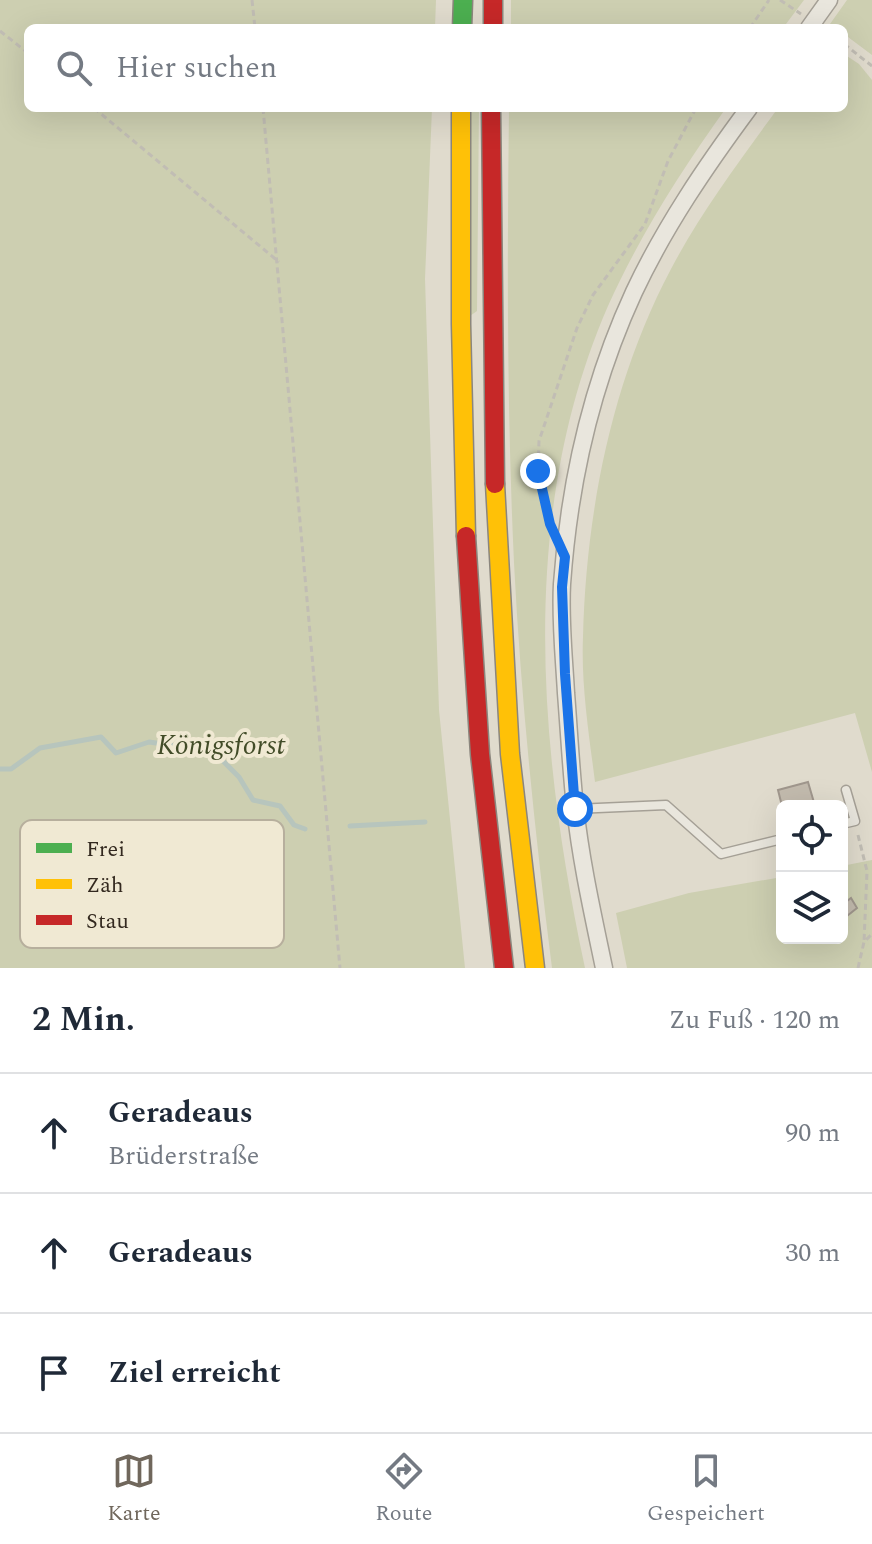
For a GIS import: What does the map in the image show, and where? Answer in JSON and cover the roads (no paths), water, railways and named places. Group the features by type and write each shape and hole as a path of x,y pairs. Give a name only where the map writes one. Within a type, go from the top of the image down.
{"highway":[{"path":"462,24 463,0"},
{"path":"493,0 493,24"},
{"path":"461,112 459,267 468,600 484,807 504,968"},
{"path":"491,112 490,288 498,592 510,756 535,968"}],"street":[{"path":"812,24 829,0"},
{"path":"604,968 575,809 562,587 583,441 618,331 646,268 678,211 746,112"}],"lane":[{"path":"846,790 855,821 848,823"},
{"path":"575,809 666,805 721,854 776,840"}],"waterway":[{"path":"0,769 11,769 40,748 101,737 116,753 149,742 213,751 239,777 253,800 280,806 294,825 305,829"},
{"path":"350,826 425,822"}],"park label":[{"name":"Königsforst","path":"221,745"}]}
